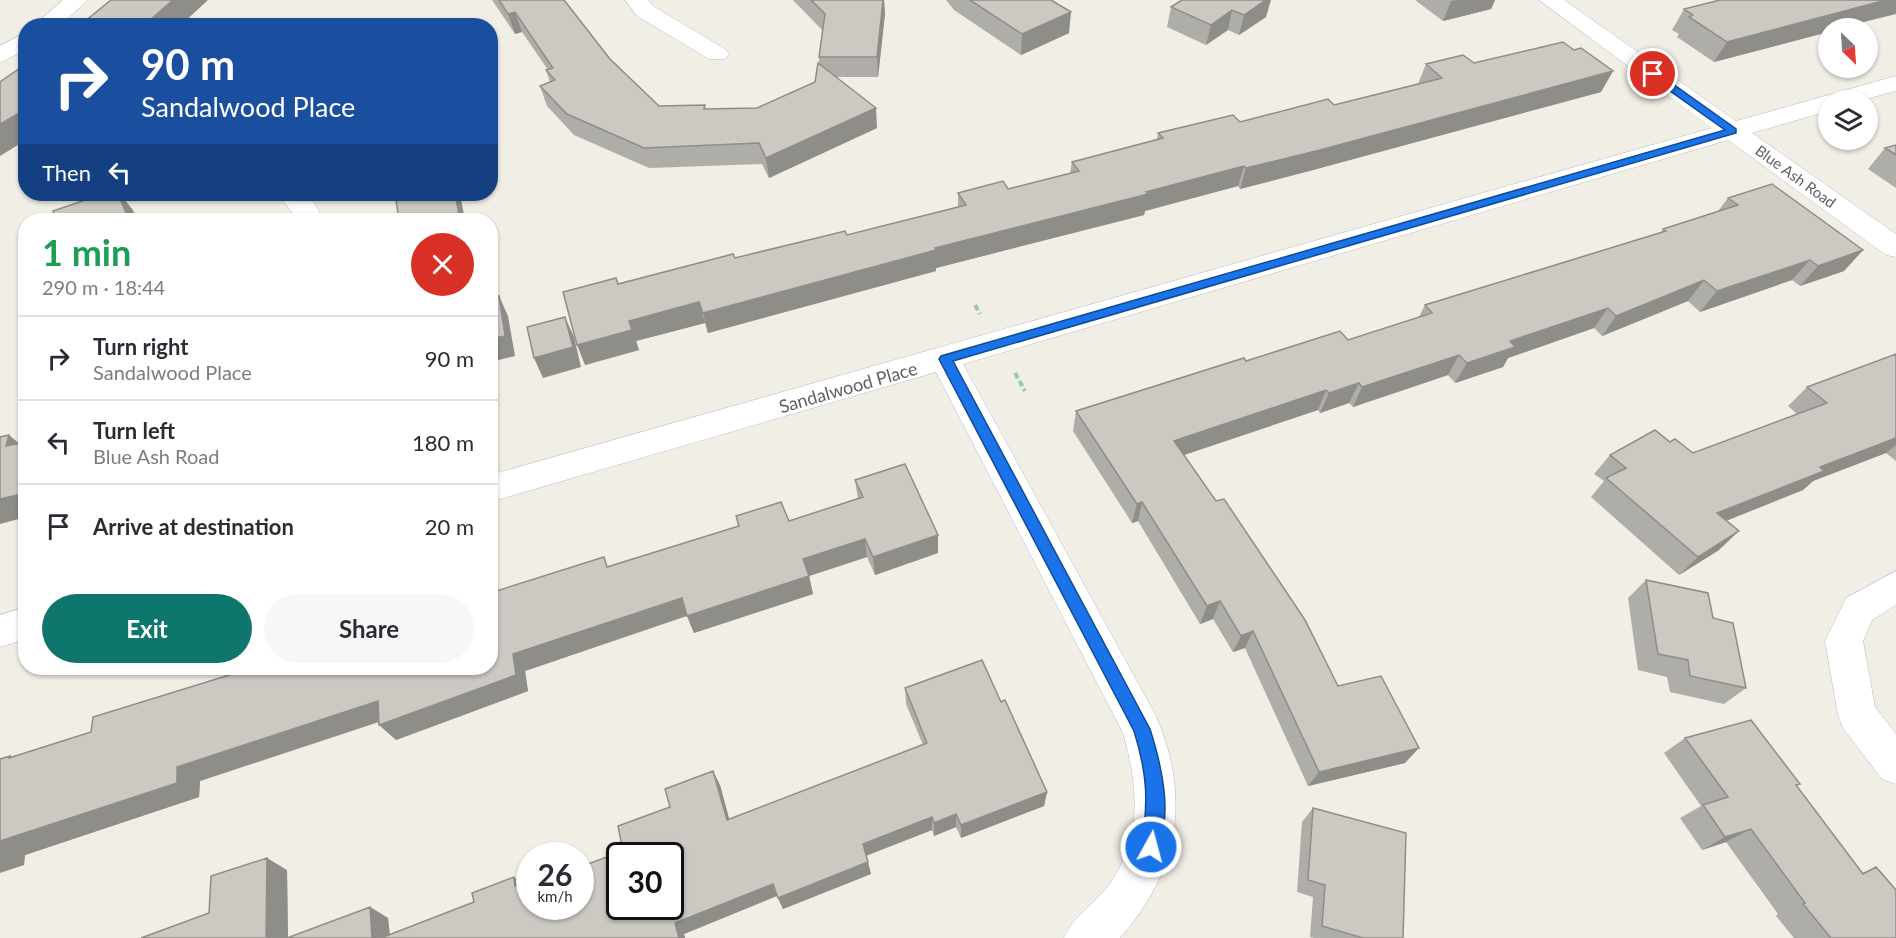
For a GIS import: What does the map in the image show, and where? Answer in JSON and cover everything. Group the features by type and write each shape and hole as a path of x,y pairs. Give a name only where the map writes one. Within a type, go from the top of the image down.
{"street":[{"path":"54,18 77,0"},
{"path":"636,0 645,11 717,54"},
{"name":"Blue Ash Road","path":"1550,0 1896,248"},
{"path":"0,56 18,44"},
{"path":"1872,90 1896,83"},
{"name":"Sandalwood Place","path":"498,487 1818,106"},
{"path":"297,201 307,213"},
{"path":"945,359 1142,729 1153,767 1156,807 1151,847 1134,888 1104,926 1086,938"},
{"path":"1896,586 1859,609 1844,641 1857,715 1896,765"},
{"path":"0,630 18,625"}],"path":[{"path":"1015,374 1025,390"}],"building":[{"path":"111,0 173,0 152,18 89,18"},
{"path":"499,0 564,0 610,59 659,106 705,105 704,109 757,108 815,82 818,63 876,108 766,158 759,143 644,148 567,114 540,86 555,80 546,70 553,68 515,12 508,14"},
{"path":"811,0 883,0 877,57 819,57 825,14"},
{"path":"970,0 1051,0 1071,12 1022,34"},
{"path":"1182,0 1266,0 1244,15 1232,10 1211,25 1171,7"},
{"path":"1720,0 1886,0 1727,42 1689,17 1693,15 1684,9"},
{"path":"1563,42 1574,50 1581,48 1613,71 1320,150 1246,168 1244,166 1146,192 1148,194 935,248 936,250 703,313 699,302 629,321 632,330 577,345 563,292 616,278 618,284 733,254 735,258 845,231 847,235 966,205 958,193 1003,181 1008,189 1079,171 1072,162 1163,138 1158,133 1233,115 1240,122 1328,99 1334,105 1442,78 1426,64 1463,55 1474,63"},
{"path":"18,70 18,114 0,124 0,82"},
{"path":"1896,145 1896,155 1885,148"},
{"path":"1772,184 1863,250 1818,266 1810,260 1717,291 1704,280 1616,316 1608,308 1510,341 1515,347 1467,363 1459,355 1362,387 1359,383 1329,393 1326,390 1174,441 1216,501 1224,499 1305,620 1338,686 1381,676 1419,748 1319,772 1253,631 1241,636 1220,601 1207,606 1142,502 1137,504 1076,411 1244,358 1246,361 1340,331 1348,340 1432,313 1425,305 1666,231 1663,229 1738,205 1728,198"},
{"path":"82,201 121,201 126,213 54,213 53,211"},
{"path":"396,201 456,201 459,213 398,213"},
{"path":"498,296 505,336 498,337"},
{"path":"565,317 573,347 534,358 527,327"},
{"path":"1896,354 1896,438 1820,467 1824,471 1717,513 1739,531 1698,557 1606,478 1626,468 1610,455 1655,430 1670,442 1675,439 1693,453 1827,403 1807,387"},
{"path":"9,435 6,446 18,444 18,495 0,499 0,437"},
{"path":"905,464 938,535 873,557 865,539 803,559 809,576 687,616 682,598 513,654 516,675 379,725 378,701 177,767 177,783 0,841 0,759 91,732 93,717 229,675 498,675 498,590 604,557 607,567 739,526 736,516 781,502 789,521 863,497 855,480"},
{"path":"1646,580 1708,593 1713,618 1733,623 1746,688 1690,676 1688,660 1658,654"},
{"path":"982,660 1001,702 1005,700 1047,792 961,825 956,814 934,823 932,817 863,844 868,862 778,898 773,884 684,919 684,842 621,842 618,826 670,807 665,789 713,771 727,820 927,743 905,688"},
{"path":"1751,720 1800,784 1796,785 1863,874 1876,867 1896,890 1896,938 1831,938 1803,904 1805,903 1751,829 1725,837 1703,805 1728,797 1685,738"},
{"path":"1313,808 1406,833 1403,938 1363,938 1322,926 1325,885 1308,880"},
{"path":"606,857 606,920 683,920 675,923 679,938 381,938 474,902 472,893 514,877 516,920 594,920 594,862"},
{"path":"267,858 266,938 141,938 209,913 211,876"},
{"path":"370,907 372,938 287,938"}],"route":[{"path":"1151,847 1156,807 1153,767 1142,729 945,359 1733,131 1653,74"}]}
